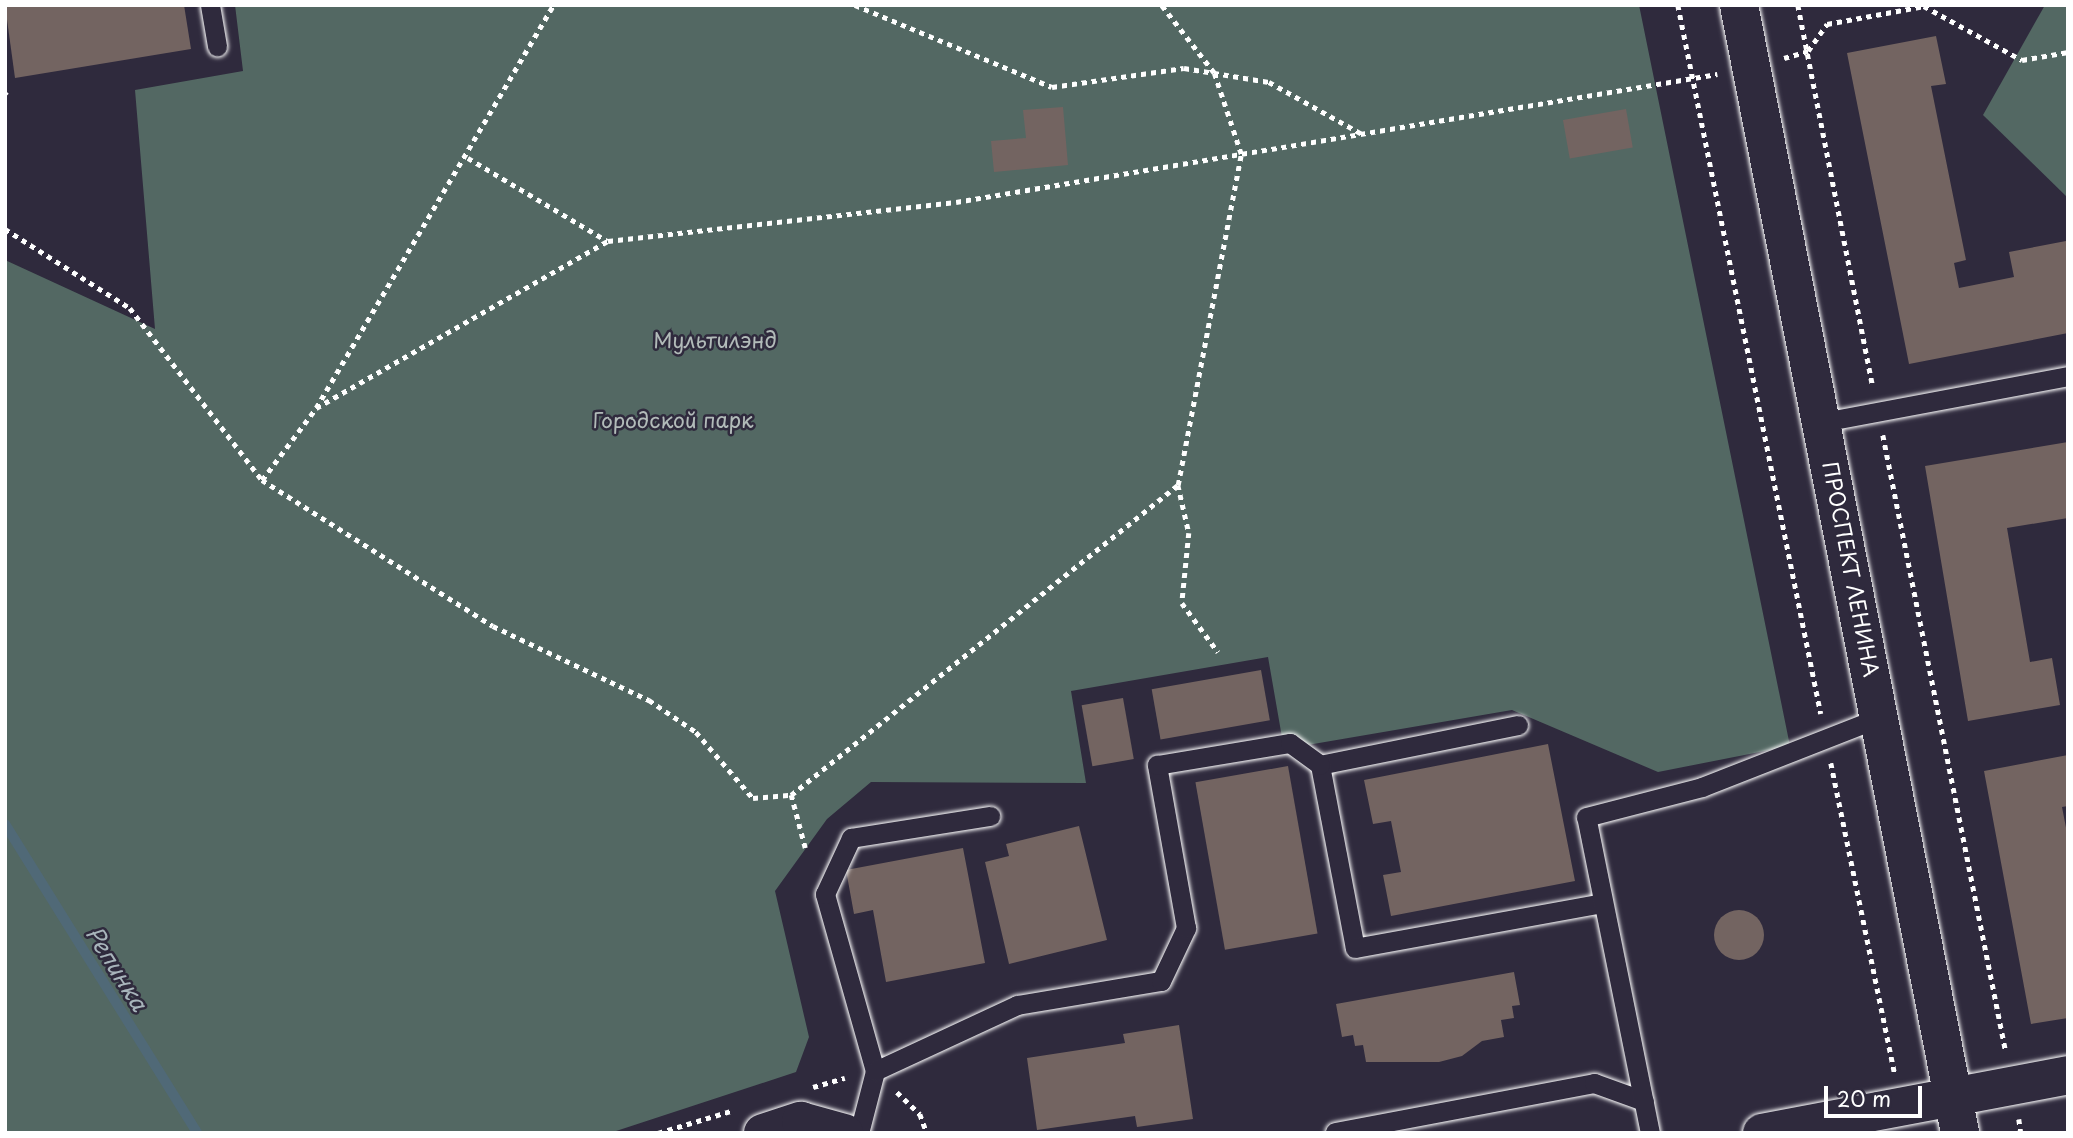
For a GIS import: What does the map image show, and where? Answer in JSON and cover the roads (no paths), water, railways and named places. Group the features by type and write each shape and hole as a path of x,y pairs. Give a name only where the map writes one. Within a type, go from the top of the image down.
{"main road":[{"name":"ПРОСПЕКТ ЛЕНИНА","path":"1739,5 1881,716 1959,1133"},
{"path":"1762,1133 2068,1074"},
{"path":"763,1133 801,1121 844,1133"}],"lane":[{"path":"210,5 217,46"},
{"path":"1823,422 2068,376"},
{"path":"1650,1133 1586,817 1702,788 1881,716"},
{"path":"1320,765 1518,725"},
{"path":"874,1071 1017,1005 1161,981 1186,928 1157,765 1290,743 1320,765 1355,948 1603,903"},
{"path":"859,1133 874,1071 825,894 850,838 990,816"},
{"path":"1335,1132 1594,1083 1644,1101"}],"waterway":[{"name":"Репинка","path":"5,824 197,1133"}],"park label":[{"name":"Мультилэнд","path":"715,339"},
{"name":"Городской парк","path":"673,419"}]}
